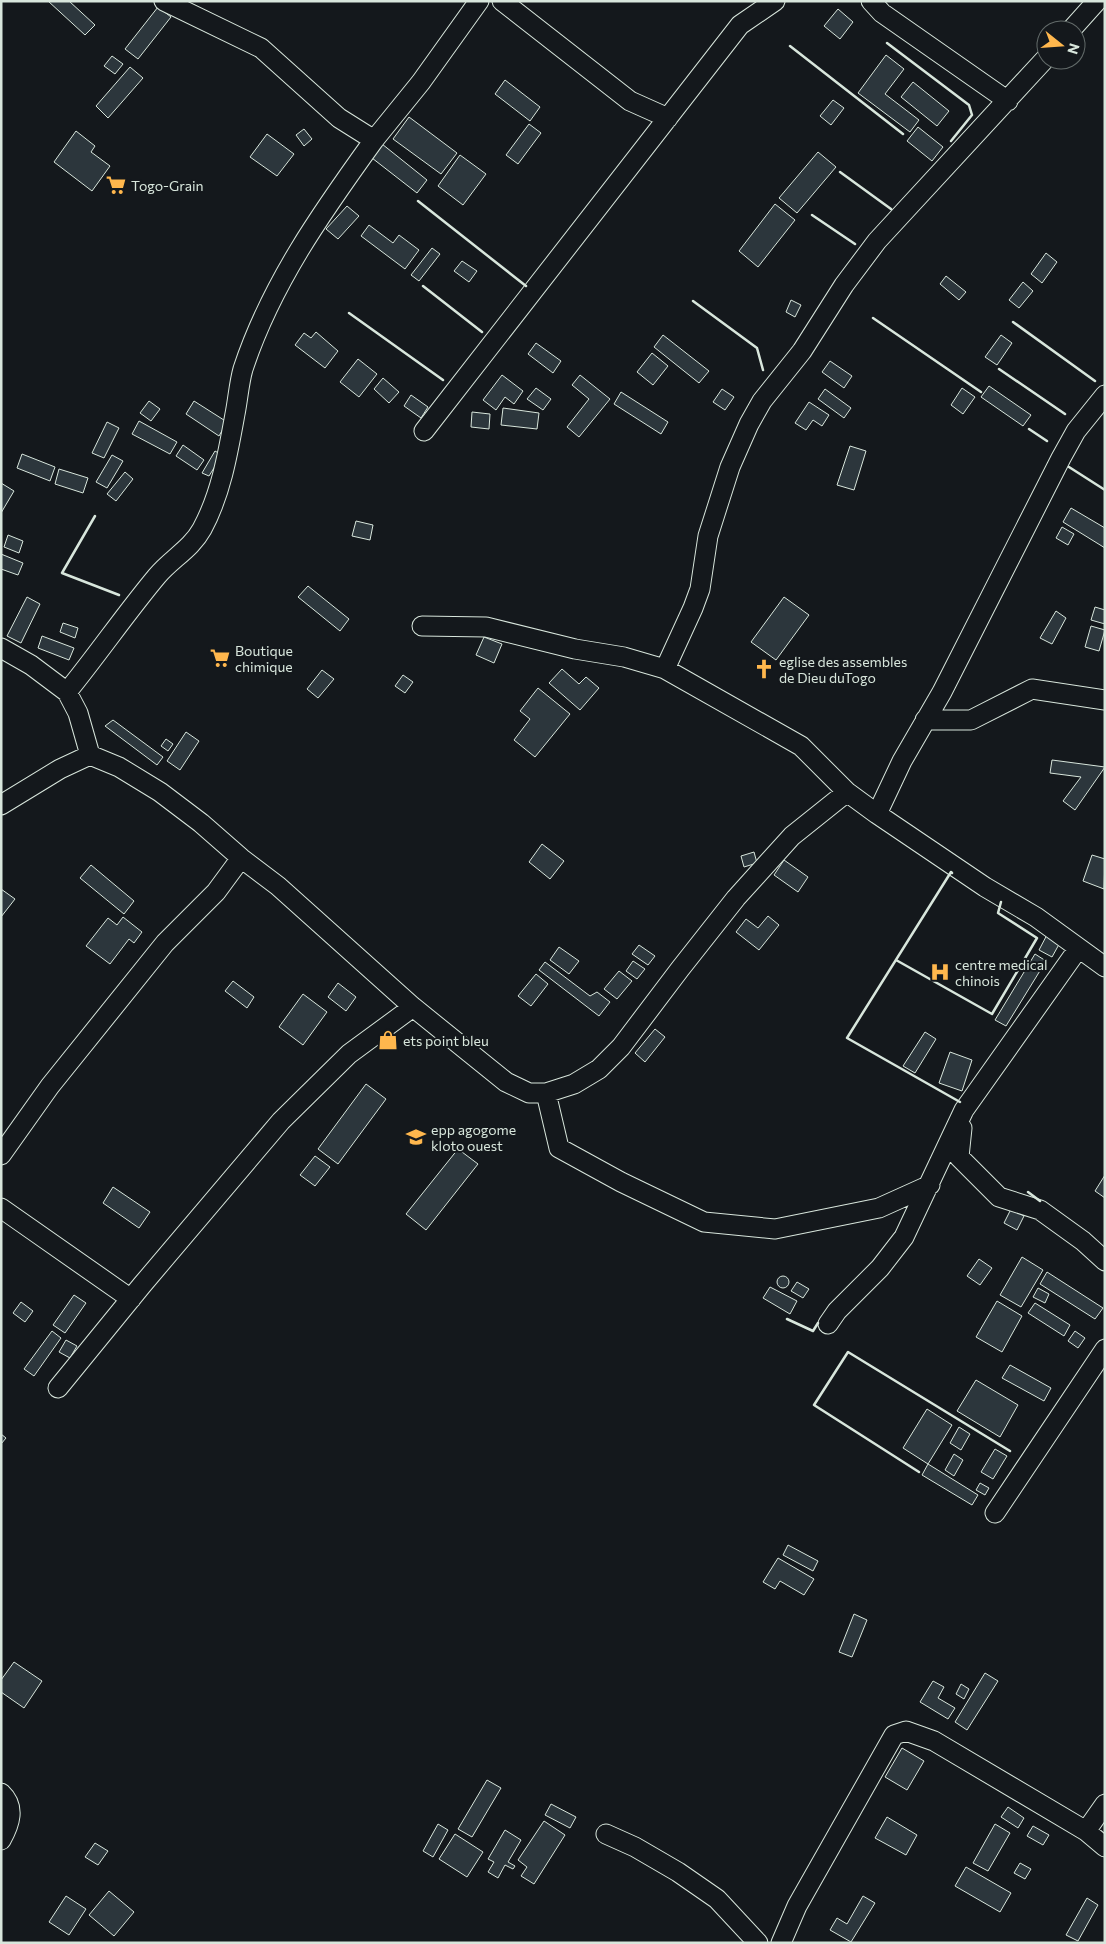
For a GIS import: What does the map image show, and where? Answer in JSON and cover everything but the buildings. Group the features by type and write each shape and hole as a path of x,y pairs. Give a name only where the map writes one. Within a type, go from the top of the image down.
{"street":[{"path":"164,1 261,48 339,118 374,140"},
{"path":"68,692 159,574 190,546 201,531 215,501 230,443 242,372 256,333 279,284 323,210 374,140 421,82 479,1"},
{"path":"502,1 630,101 668,118"},
{"path":"424,431 740,25 775,1"},
{"path":"871,1 882,13 1008,101"},
{"path":"1080,20 1097,1"},
{"path":"665,669 700,589 708,536 730,467 762,400 802,351 844,285 878,241 1036,69"},
{"path":"877,814 902,761 942,692 1061,458 1076,431 1105,395"},
{"path":"422,626 486,627 575,649 624,657 665,669 801,746 847,792 877,814 985,887 1036,916 1078,949 1105,967"},
{"path":"1,648 31,664 68,692 78,713 90,755"},
{"path":"925,720 971,720 1032,689 1105,700"},
{"path":"1,805 60,769 90,755 119,767 160,792 201,823 241,858 278,886 413,1007 506,1082 529,1093 546,1093 574,1084 599,1069 621,1048 736,898 792,836 847,792"},
{"path":"1,1154 50,1086 165,943 216,892 241,858"},
{"path":"828,1324 837,1311 880,1268 904,1236 930,1185 964,1110 1078,949"},
{"path":"58,1388 130,1299 281,1121 349,1054 413,1007"},
{"path":"546,1093 559,1148 621,1182 704,1222 775,1229 879,1208 930,1185"},
{"path":"964,1110 958,1157 999,1197 1040,1210 1083,1241 1105,1261"},
{"path":"1,1208 130,1299"},
{"path":"995,1513 1105,1349"},
{"path":"781,1943 798,1906 894,1735 906,1731 934,1741 1086,1831 1105,1848"},
{"path":"1,1793 11,1810 10,1822 1,1840"},
{"path":"1086,1831 1105,1804"},
{"path":"606,1834 636,1847 678,1872 717,1899 758,1943"}],"wall":[{"path":"887,43 969,105 972,115 951,141"},
{"path":"790,46 903,134"},
{"path":"840,172 891,209"},
{"path":"418,201 526,286"},
{"path":"812,215 855,244"},
{"path":"423,286 482,332"},
{"path":"693,301 757,348 763,370"},
{"path":"349,313 443,380"},
{"path":"873,318 981,392"},
{"path":"1013,322 1095,381"},
{"path":"999,369 1065,414"},
{"path":"1029,429 1047,441"},
{"path":"1069,467 1105,490"},
{"path":"95,516 62,573 119,595"},
{"path":"952,873 847,1038 960,1102"},
{"path":"896,960 992,1014 1037,938 998,913 1001,902"},
{"path":"1028,1192 1040,1201"},
{"path":"787,1319 813,1331 818,1323"},
{"path":"919,1472 814,1405 848,1352 1010,1451"}],"place":[{"name":"Togo-Grain","path":"116,185"},
{"name":"Boutique chimique","path":"220,658"},
{"name":"eglise des assembles de Dieu duTogo","path":"764,669"},
{"name":"centre medical chinois","path":"940,972"},
{"name":"ets point bleu","path":"388,1040"},
{"name":"epp agogome kloto ouest","path":"416,1137"}]}
